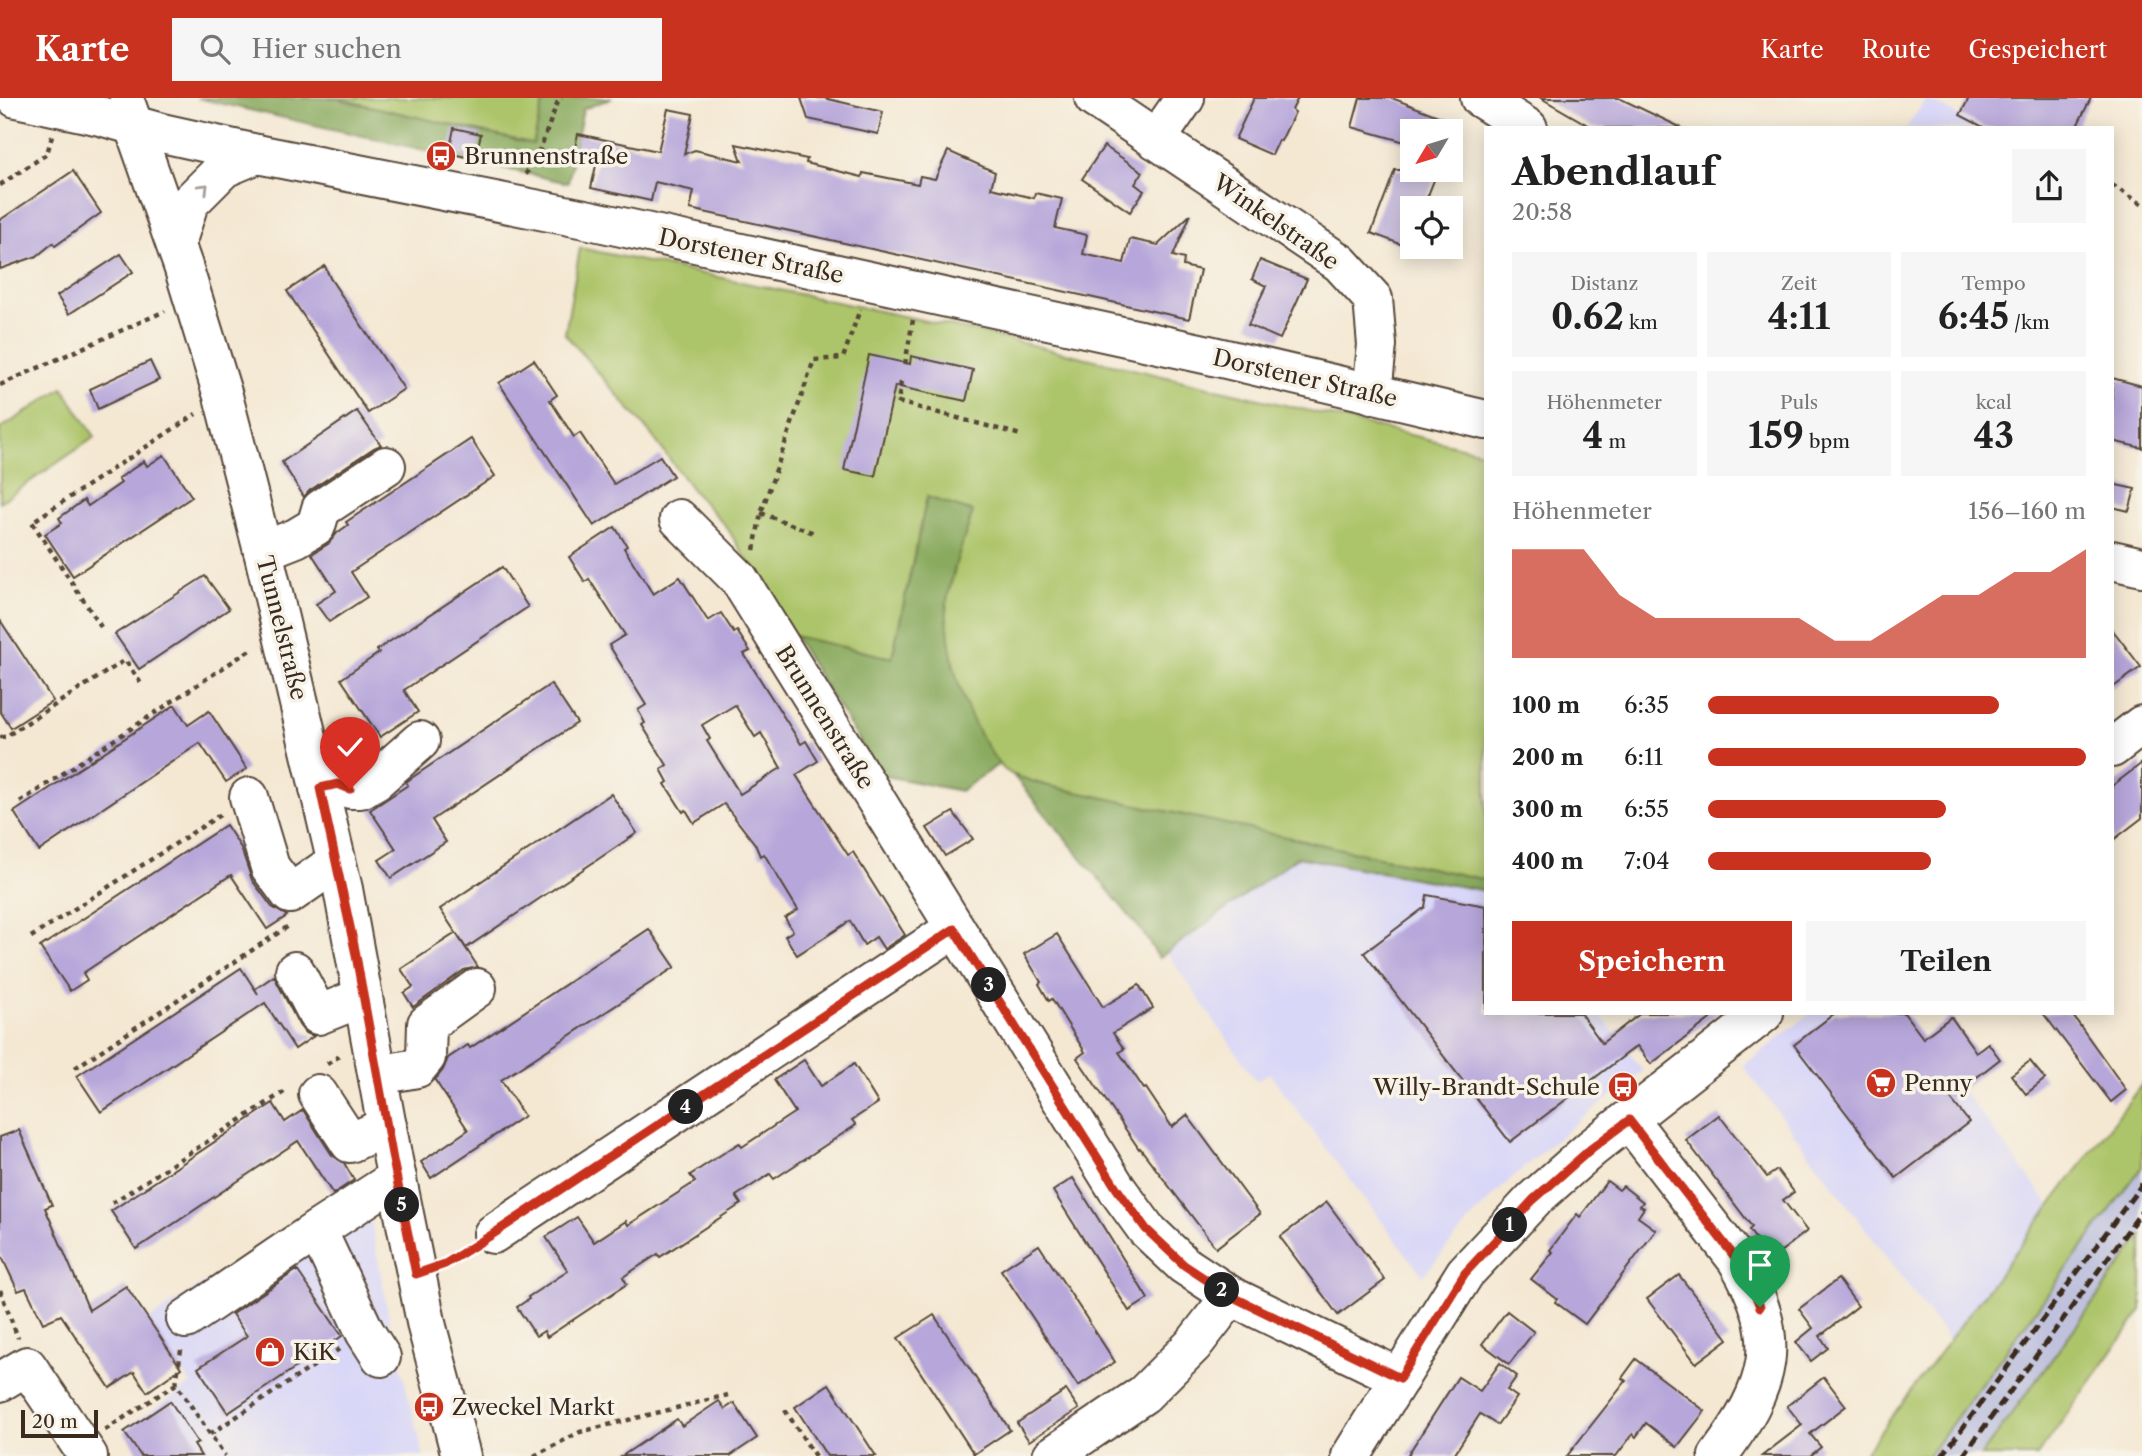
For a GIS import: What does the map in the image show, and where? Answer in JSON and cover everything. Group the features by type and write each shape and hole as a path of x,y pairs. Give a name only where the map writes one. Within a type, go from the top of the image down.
{"street":[{"name":"Dorstener Straße","path":"16,98 100,116 129,112 257,154 538,211 1209,355 1484,420"},
{"name":"Winkelstraße","path":"1094,98 1340,263 1373,299 1377,345 1372,394"},
{"path":"1156,139 1185,98"},
{"path":"1480,98 1525,126"},
{"name":"Tunnelstraße","path":"129,112 176,244 223,396 264,551 336,862 427,1327 461,1456"},
{"path":"176,244 189,203 224,168 257,154"},
{"path":"264,551 296,538 316,526 321,509 386,466"},
{"name":"Brunnenstraße","path":"679,519 739,579 860,771 954,929 1117,1189 1146,1229 1184,1265 1231,1296 1400,1378"},
{"path":"2114,560 2142,567"},
{"path":"2114,746 2142,724"},
{"path":"320,788 338,784 350,789 361,789 376,780 420,741"},
{"path":"249,797 270,867 290,894 336,862"},
{"path":"493,1234 954,929"},
{"path":"295,971 318,1015 363,997"},
{"path":"378,1075 417,1069 426,1057 427,1024 477,988"},
{"path":"1350,1456 1465,1273 1533,1200 1592,1148 1761,1015"},
{"path":"310,1083 350,1143 387,1126"},
{"path":"1629,1120 1737,1260 1751,1283 1760,1307 1768,1352 1766,1368 1755,1399 1740,1426 1718,1456"},
{"path":"186,1319 397,1178"},
{"path":"317,1230 373,1345"},
{"path":"1052,1456 1144,1394 1193,1345 1231,1296"},
{"path":"13,1374 85,1451"}],"path":[{"path":"538,211 544,183 523,170 540,149 559,99"},
{"path":"0,185 47,154 58,108"},
{"path":"2114,186 2142,204"},
{"path":"739,579 756,546 761,513 814,359 843,358 869,282"},
{"path":"905,364 918,293"},
{"path":"0,385 193,299"},
{"path":"901,382 898,402 1021,435"},
{"path":"101,627 32,522 223,396"},
{"path":"761,513 814,533"},
{"path":"20,802 282,628"},
{"path":"0,737 5,737 125,660 142,685"},
{"path":"31,937 249,797"},
{"path":"75,1068 298,919"},
{"path":"111,1203 310,1083 370,1037"},
{"path":"416,1274 445,1264 493,1234"},
{"path":"0,1290 13,1374"},
{"path":"210,1434 373,1345"},
{"path":"85,1451 176,1384 225,1456"},
{"path":"534,1456 580,1432 728,1395"},
{"path":"785,1410 815,1456"}],"shaded area":[{"path":"1927,99 1977,126 1907,126"},
{"path":"1297,857 1484,891 1484,1015 1601,1015 1643,1071 1570,1128 1511,1179 1472,1218 1423,1276 1269,1073 1256,1081 1167,953"},
{"path":"1808,1015 1906,1015 2050,1205 1949,1340 1743,1066"},
{"path":"2142,1167 2142,1236 1981,1456 1928,1456"},
{"path":"363,1179 391,1328 424,1456 140,1456 123,1430 191,1384 148,1320"}],"green space":[{"path":"197,98 334,98 533,144 544,98 612,98 583,109 568,183"},
{"path":"334,98 544,98 534,144"},
{"path":"580,248 969,330 1484,453 1484,880 1044,785 1008,772 980,737 961,692 946,622 946,604 955,567 927,497 892,658 794,636 726,526 694,492 650,433 565,334"},
{"path":"63,388 95,437 0,502 0,429"},
{"path":"927,497 973,512 952,579 946,604 947,618 953,665 964,700 979,733 999,764 960,791 881,775 794,636 892,658"},
{"path":"1013,775 1044,785 1484,880 1484,891 1297,857 1159,958 1141,930"},
{"path":"2142,1084 2142,1167 1928,1456 1862,1456"},
{"path":"2142,1236 2142,1310 2037,1456 1981,1456"}],"building":[{"path":"801,98 824,98 883,112 878,134 808,119"},
{"path":"1254,98 1298,98 1292,110 1295,112 1272,155 1235,139"},
{"path":"1360,98 1392,98 1446,119 1400,119 1400,141 1352,127"},
{"path":"1541,98 1619,98 1678,126 1590,126"},
{"path":"1969,98 2091,98 2077,126 1981,126 1960,115"},
{"path":"668,109 693,114 684,154 695,150 742,161 736,144 807,159 806,163 862,177 863,173 918,184 920,176 935,179 948,151 995,172 991,188 1034,198 1035,193 1062,199 1055,228 1087,235 1083,254 1124,263 1130,239 1158,245 1191,214 1173,256 1184,259 1183,266 1200,270 1189,319 690,209 694,191 655,182 651,201 591,188 597,161 573,156 578,134 658,151"},
{"path":"454,128 481,134 475,159 449,153"},
{"path":"1104,146 1143,172 1135,184 1144,191 1130,212 1082,179"},
{"path":"1395,170 1400,170 1400,182 1433,182 1428,196 1400,196 1400,244 1371,233"},
{"path":"73,171 101,213 37,256 0,269 0,220"},
{"path":"121,254 133,272 69,314 57,296"},
{"path":"1260,260 1307,279 1280,339 1248,325 1266,286 1252,279"},
{"path":"325,266 330,278 404,389 368,413 287,291"},
{"path":"869,355 910,364 911,356 973,370 966,401 895,386 875,476 844,470"},
{"path":"534,360 557,395 550,400 574,437 580,433 614,484 660,456 673,476 594,526 499,383"},
{"path":"150,361 159,380 98,409 90,389"},
{"path":"2114,379 2142,386 2142,448 2114,441"},
{"path":"357,411 381,445 309,491 304,497 282,462"},
{"path":"471,439 495,476 351,572 367,597 329,622 316,604 336,591 312,554 328,544 348,525 346,522"},
{"path":"164,455 192,497 73,576 45,534 62,523 59,518 84,500 88,506 121,483 118,479 144,461 147,466"},
{"path":"2114,484 2135,489 2129,511 2114,507"},
{"path":"615,527 627,546 624,548 653,594 680,577 708,621 721,613 734,633 737,631 750,651 744,654 801,744 806,741 818,761 796,775 848,855 853,852 905,935 884,949 876,937 864,945 850,921 797,955 785,936 793,931 785,918 798,910 764,854 760,856 755,844 724,804 694,823 686,810 683,812 665,784 668,782 661,769 667,765 642,725 645,723 638,710 646,705 609,645 625,635 589,579 585,582 569,557","holes":["735,705 755,737 761,733 781,768 740,794 707,741 710,739 702,725"]},
{"path":"502,567 528,607 404,690 418,712 380,737 341,679 379,653 377,650"},
{"path":"205,576 229,609 139,669 115,634"},
{"path":"0,620 53,701 11,728 0,711"},
{"path":"2114,632 2141,667 2114,687"},
{"path":"551,684 577,723 432,820 446,842 391,878 379,860 396,849 370,810 408,785 406,782 413,777"},
{"path":"175,705 188,725 209,711 247,769 226,782 200,743 39,851 14,812"},
{"path":"2142,763 2142,818 2114,839 2114,784"},
{"path":"611,794 637,833 466,948 440,909"},
{"path":"953,812 973,839 945,856 927,828"},
{"path":"226,825 241,848 252,880 272,907 287,916 267,929 231,875 83,973 87,980 70,991 40,947"},
{"path":"1427,895 1484,906 1484,1015 1581,1015 1602,1043 1638,1015 1715,1015 1651,1064 1637,1046 1510,1142 1364,953 1425,907"},
{"path":"649,929 675,967 501,1080 524,1116 431,1178 421,1162 468,1130 435,1080 448,1058 468,1045 470,1048"},
{"path":"456,933 478,967 464,970 413,1007 404,993 413,987 401,969"},
{"path":"1057,934 1103,1007 1139,985 1153,1008 1113,1033 1124,1049 1119,1052 1172,1127 1187,1115 1260,1214 1216,1248 1139,1149 1077,1058 1085,1052 1052,999 1049,1001 1039,984 1041,982 1024,954"},
{"path":"241,968 258,994 255,989 274,976 299,1025 305,1033 314,1036 295,1049 265,1003 101,1112 77,1076"},
{"name":"Penny","path":"1832,1015 1906,1015 1923,1038 1951,1017 1976,1052 1988,1043 2000,1059 1950,1098 1969,1122 1896,1178 1794,1045"},
{"path":"2045,1015 2072,1015 2126,1090 2111,1102"},
{"path":"804,1060 821,1086 854,1064 878,1103 852,1120 856,1125 774,1179 770,1174 736,1196 741,1204 660,1257 658,1254 623,1277 627,1284 547,1337 544,1331 536,1336 517,1307 568,1271 546,1237 577,1217 594,1242 626,1221 628,1225 695,1182 690,1175 739,1143 742,1147 795,1112 774,1080"},
{"path":"2030,1061 2045,1079 2026,1094 2011,1075"},
{"path":"273,1103 285,1122 303,1110 332,1155 344,1163 354,1180 333,1194 298,1141 136,1249 111,1211"},
{"path":"1719,1115 1767,1177 1777,1170 1794,1192 1783,1200 1807,1231 1771,1259 1749,1230 1752,1227 1686,1140"},
{"path":"19,1130 52,1205 45,1208 89,1310 126,1286 181,1368 147,1392 134,1372 110,1388 61,1315 43,1323 26,1288 18,1291 0,1253 0,1137"},
{"path":"1073,1178 1148,1299 1129,1311 1053,1191"},
{"path":"1607,1181 1619,1190 1623,1186 1643,1202 1640,1206 1644,1208 1638,1217 1656,1230 1585,1324 1555,1302 1557,1299 1531,1279 1553,1252 1550,1250 1577,1214 1580,1217"},
{"path":"1327,1202 1385,1280 1338,1315 1280,1237"},
{"path":"1039,1245 1115,1362 1078,1386 1001,1270"},
{"name":"KiK","path":"297,1270 342,1336 228,1413 198,1368 247,1336 232,1314"},
{"path":"1679,1275 1728,1339 1696,1363 1647,1299"},
{"path":"1838,1279 1858,1306 1820,1336 1828,1348 1811,1361 1796,1342 1813,1328 1799,1309"},
{"path":"1507,1311 1534,1332 1509,1364 1482,1344"},
{"path":"934,1315 1010,1430 974,1454 898,1338"},
{"path":"1636,1359 1705,1411 1677,1447 1646,1423 1636,1437 1633,1434 1616,1456 1567,1456 1626,1381 1622,1378"},
{"path":"1500,1363 1517,1376 1507,1390 1517,1397 1497,1425 1480,1414 1453,1456 1407,1456 1458,1377 1480,1391"},
{"path":"1824,1377 1846,1406 1810,1434 1821,1447 1810,1456 1762,1456 1802,1425 1787,1406"},
{"path":"829,1384 876,1456 827,1456 795,1407"},
{"path":"1066,1390 1079,1409 1029,1441 1017,1423"},
{"path":"170,1401 198,1443 194,1445 201,1456 141,1456 124,1432"},
{"path":"719,1401 725,1409 734,1403 757,1438 730,1456 622,1456 677,1419 682,1426"}],"railway":[{"path":"1942,1456 2142,1184"},
{"path":"1963,1456 2142,1211"}],"place":[{"name":"Brunnenstraße","path":"441,156"},
{"name":"Penny","path":"1881,1083"},
{"name":"Willy-Brandt-Schule","path":"1623,1087"},
{"name":"KiK","path":"270,1352"},
{"name":"Zweckel Markt","path":"429,1407"}],"route":[{"path":"350,789 338,784 320,788 343,889 416,1274 445,1264 493,1234 954,929 1117,1189 1146,1229 1184,1265 1231,1296 1400,1378 1465,1273 1533,1200 1592,1148 1629,1120 1737,1260 1751,1283 1760,1307"}]}
